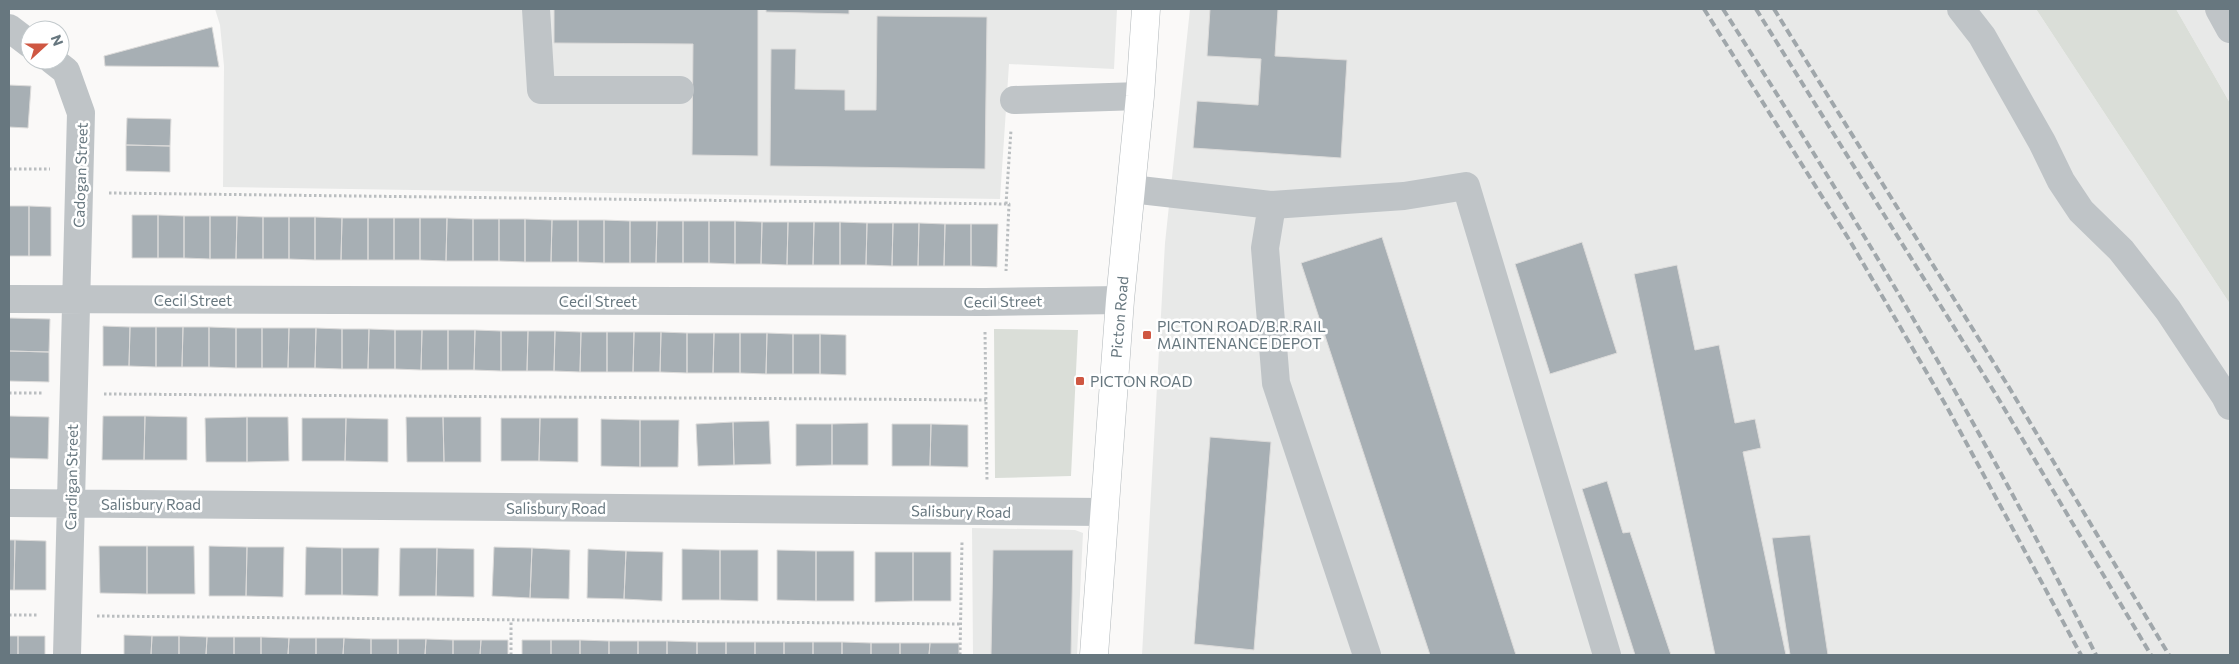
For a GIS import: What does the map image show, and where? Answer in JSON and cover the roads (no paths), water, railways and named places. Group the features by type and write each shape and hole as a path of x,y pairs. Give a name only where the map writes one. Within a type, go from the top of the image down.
{"main road":[{"name":"Picton Road","path":"1094,655 1120,300 1140,96 1146,9"}],"street":[{"path":"536,9 541,90 680,90"},
{"path":"1961,9 1982,36 2042,142 2061,181 2081,212 2121,250 2168,310 2230,406"},
{"path":"2219,9 2230,29"},
{"path":"9,28 20,36"},
{"name":"Cadogan Street","path":"65,70 81,113 75,300"},
{"path":"1014,100 1140,96"},
{"path":"1131,188 1272,205 1404,196 1466,186 1607,655"},
{"path":"1272,205 1265,248 1276,383 1367,655"},
{"name":"Cecil Street","path":"9,299 995,302 1120,300"},
{"name":"Cardigan Street","path":"67,655 75,300"},
{"name":"Salisbury Road","path":"9,503 1104,512"}],"railway":[{"path":"1704,9 1850,241 1948,409 2081,655"},
{"path":"1723,9 1871,247 1965,408 2054,572 2096,655"},
{"path":"1756,9 1995,393 2151,655"},
{"path":"1774,9 2010,389 2169,655"}],"place":[{"name":"PICTON ROAD/B.R.RAIL MAINTENANCE DEPOT","path":"1147,335"},
{"name":"PICTON ROAD","path":"1080,381"}]}
